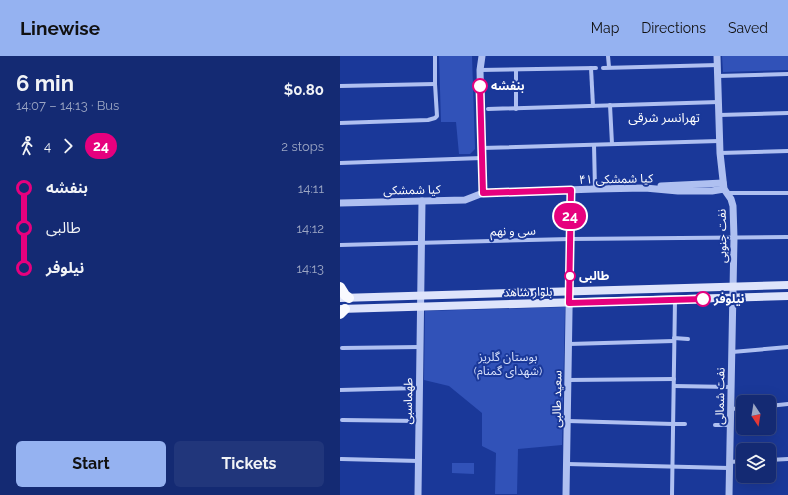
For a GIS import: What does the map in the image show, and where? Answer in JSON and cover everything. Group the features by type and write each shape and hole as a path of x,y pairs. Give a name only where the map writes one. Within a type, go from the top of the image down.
{"main road":[{"name":"بلوار شاهد","path":"345,298 788,285"},
{"path":"340,287 345,294 345,298"},
{"name":"بلوار شاهد","path":"342,311 420,307 788,296"}],"street":[{"path":"340,123 431,120 437,116 435,56"},
{"path":"477,56 480,70"},
{"path":"482,56 480,70 483,193"},
{"path":"608,56 609,67"},
{"name":"نفت جنوبی","path":"717,56 720,153 725,188 733,206 733,298"},
{"path":"603,68 718,65"},
{"path":"591,68 593,106"},
{"path":"480,70 596,68"},
{"path":"516,70 516,108"},
{"path":"718,76 788,74"},
{"path":"340,86 435,84"},
{"path":"488,109 718,102"},
{"path":"610,105 612,144"},
{"path":"719,115 788,113"},
{"path":"482,148 719,141"},
{"path":"594,145 595,189"},
{"path":"720,153 788,151"},
{"path":"340,163 482,158"},
{"name":"۴۱ کیا شمشکی","path":"483,193 645,188 678,184 725,188"},
{"path":"725,188 788,193"},
{"path":"570,292 571,190"},
{"name":"کیا شمشکی","path":"340,203 465,200 483,193"},
{"path":"420,296 422,201"},
{"name":"سی و نهم","path":"340,245 570,239 788,237"},
{"name":"سعید طالبی","path":"566,495 570,292"},
{"name":"طهماسبی","path":"418,495 420,296"},
{"name":"نفت شمالی","path":"729,495 733,298"},
{"path":"672,495 675,300"},
{"path":"569,344 688,339"},
{"path":"732,352 788,347"},
{"path":"342,348 420,348"},
{"path":"568,380 674,379"},
{"path":"674,386 731,387"},
{"path":"340,390 419,388"},
{"path":"776,405 788,404"},
{"path":"731,409 736,409"},
{"path":"342,420 419,421"},
{"path":"568,421 685,424"},
{"path":"715,425 730,425"},
{"path":"341,459 419,461"},
{"path":"776,460 788,459"},
{"path":"567,464 672,467 729,465 736,463"}],"green space":[{"path":"439,56 472,56 475,149 470,154 459,154 456,122 441,122"},
{"path":"722,56 788,56 788,70 723,72"},
{"name":"بوستان گلریز (شهدای گمنام)","path":"565,307 562,445 518,449 517,494 495,494 496,453 482,446 482,413 449,386 424,380 425,311"},
{"path":"452,463 474,463 474,474 452,473"}],"bus line":[{"name":"24","path":"480,86 483,193 571,190 569,303 703,299"}],"place":[{"name":"بنفشه","path":"480,86"},
{"name":"طالبی","path":"570,276"},
{"name":"نیلوفر","path":"703,299"}],"district":[{"name":"تهرانسر شرقی","path":"664,117"}]}
